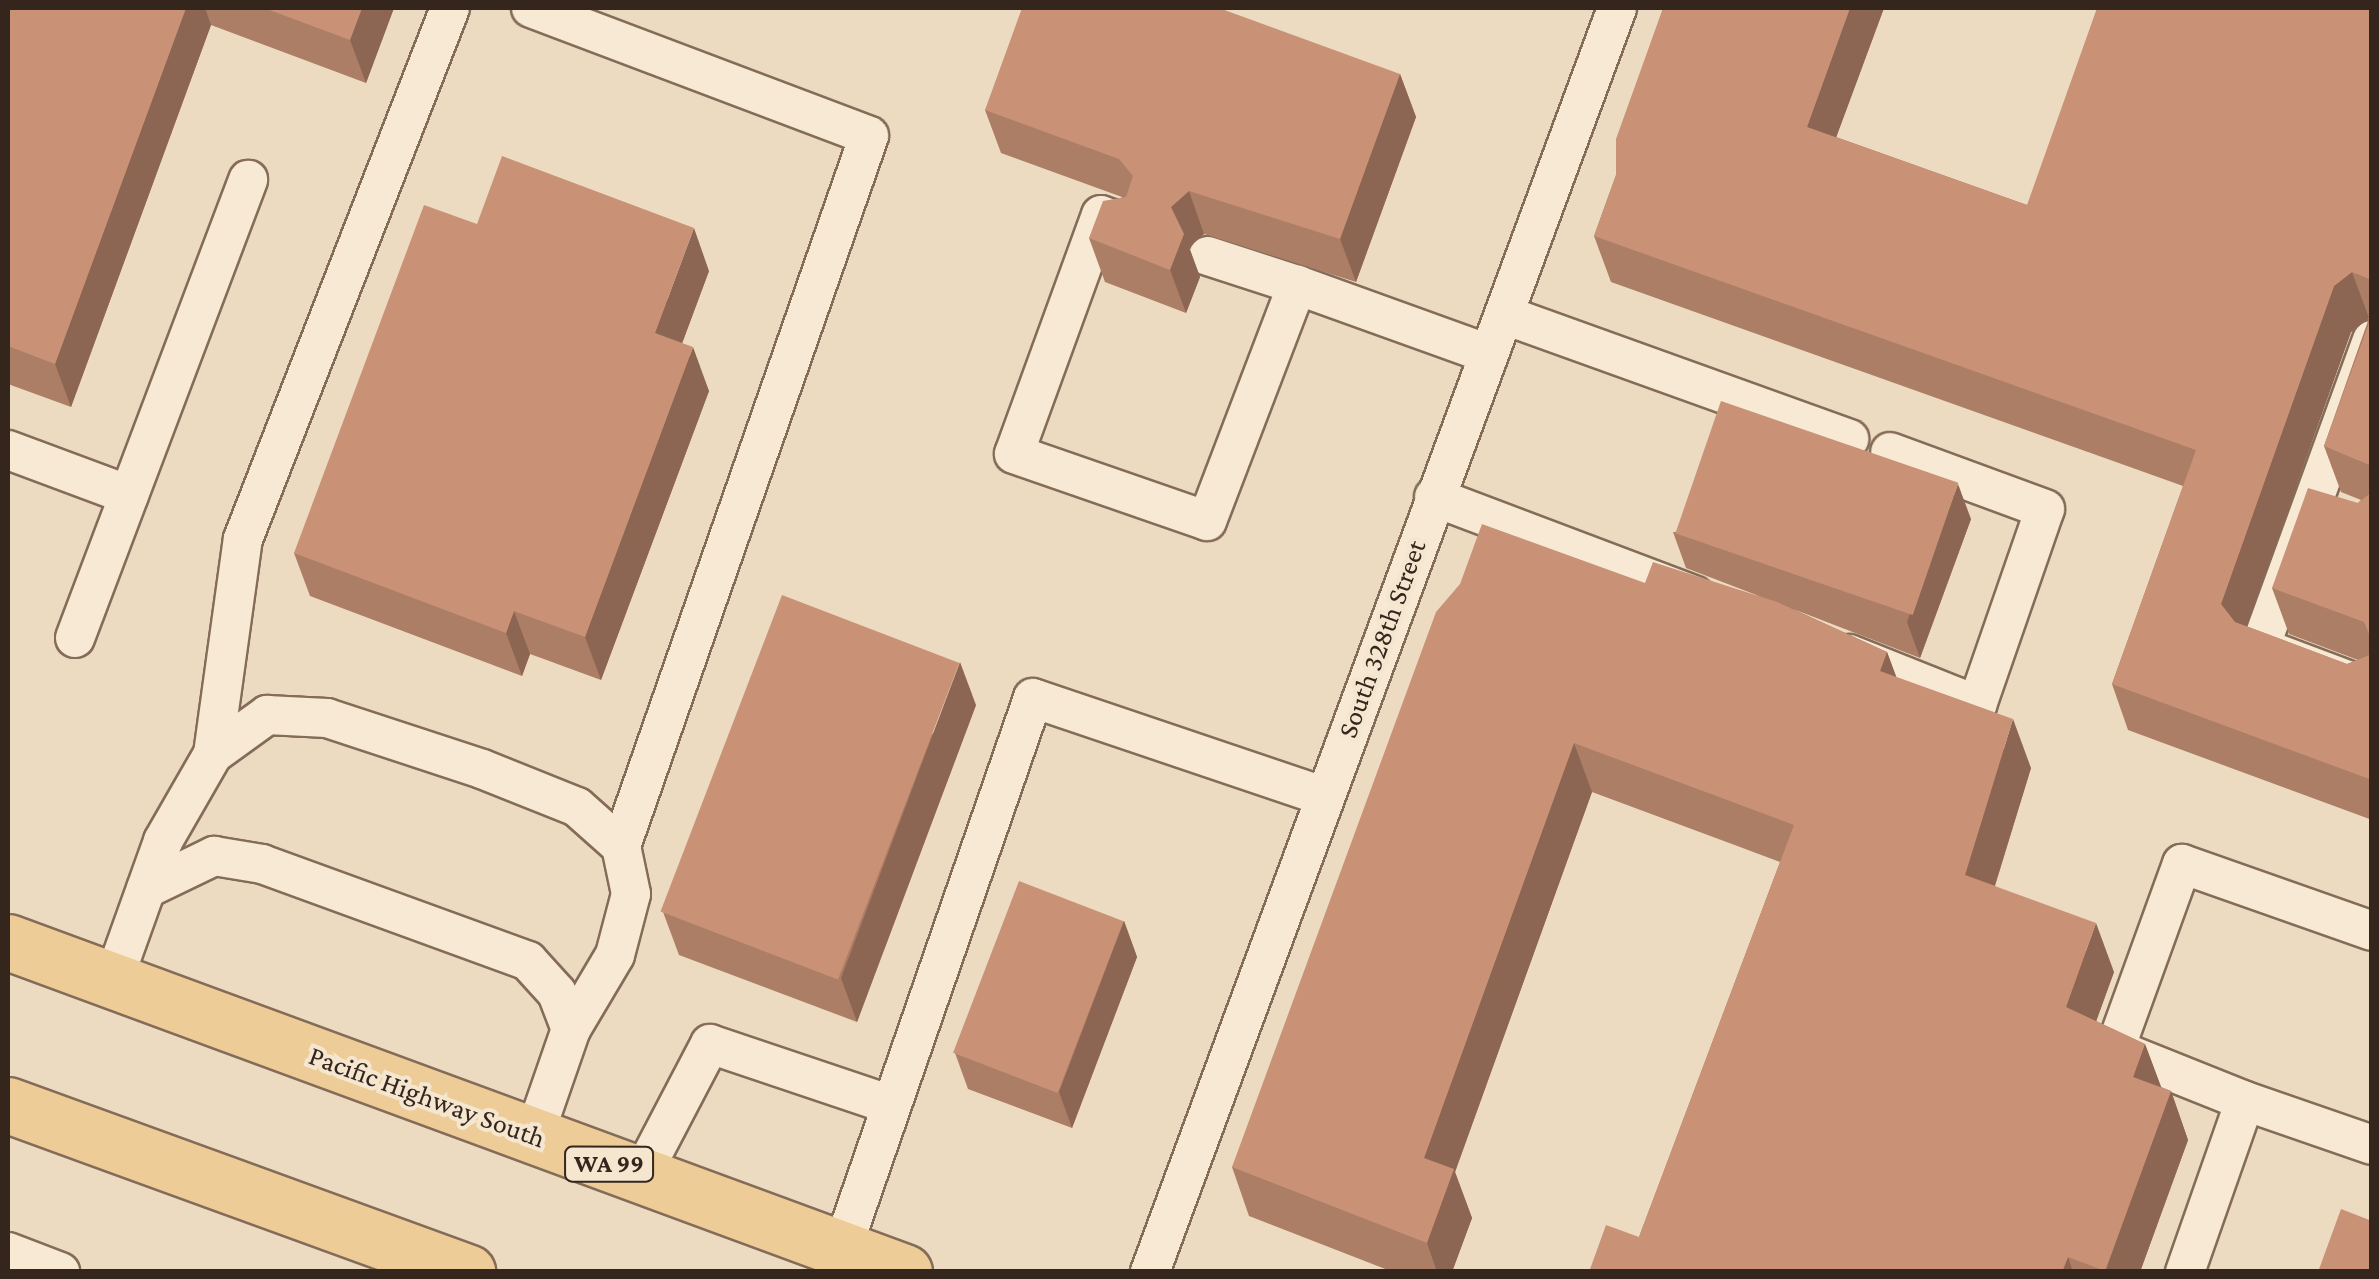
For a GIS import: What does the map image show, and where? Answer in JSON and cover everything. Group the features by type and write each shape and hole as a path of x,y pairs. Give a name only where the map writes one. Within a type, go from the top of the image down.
{"main road":[{"name":"Pacific Highway South","path":"8,942 904,1272"},
{"path":"8,1104 462,1271"}],"lane":[{"path":"113,981 146,889 213,754 243,539 450,8"},
{"path":"531,8 869,136 621,846 627,909 614,955 572,1029 534,1136"},
{"name":"South 328th Street","path":"1150,1272 1486,353 1505,315 1617,8"},
{"path":"75,638 248,180"},
{"path":"1127,223 1101,216 1014,454 1207,520 1297,285"},
{"path":"1208,256 1486,353"},
{"path":"1505,315 1850,438"},
{"path":"2368,360 2326,511 2260,647 2372,689"},
{"path":"8,450 130,495"},
{"path":"1814,640 1977,704 2044,509 1890,452"},
{"path":"1434,497 1731,609"},
{"path":"842,1249 1034,698 1325,797"},
{"path":"213,754 268,716 327,718 576,807 621,846"},
{"path":"146,889 214,856 262,864 528,961 557,993 572,1029"},
{"path":"2372,931 2182,864 2115,1048 2245,1101 2372,1145"},
{"path":"641,1176 710,1044 891,1105"},
{"path":"2184,1272 2245,1101"},
{"path":"8,1252 60,1272"}],"building":[{"path":"8,8 186,8 55,364 8,346"},
{"path":"264,8 362,8 350,40"},
{"path":"1022,8 1219,8 1400,74 1340,239 1189,191 1171,207 1184,234 1170,270 1089,238 1103,201 1126,197 1133,176 1119,159 985,110"},
{"path":"1663,8 1850,8 1807,127 2027,205 2097,8 2372,8 2372,280 2352,272 2334,286 2221,604 2235,622 2347,664 2372,654 2372,780 2112,684 2196,450 1594,236 1616,175 1616,139"},
{"path":"502,156 694,228 655,333 693,347 585,637 514,611 506,633 294,553 424,205 477,224"},
{"path":"2372,315 2372,466 2324,446"},
{"path":"1721,401 1958,483 1913,615 1675,533"},
{"path":"2308,488 2358,503 2372,492 2372,641 2364,622 2272,588"},
{"path":"1482,524 1645,583 1653,562 1777,602 1887,652 1880,671 2013,719 1965,875 2096,923 2066,1007 2145,1044 2133,1077 2171,1091 2105,1271 2068,1257 2062,1272 1589,1272 1606,1225 1639,1237 1794,825 1574,743 1424,1158 1454,1169 1427,1243 1232,1167 1436,612 1460,584"},
{"path":"782,595 959,663 838,980 661,911"},
{"path":"1019,881 1124,921 1058,1093 953,1053"},
{"path":"2341,1209 2372,1221 2372,1272 2318,1272"}]}
